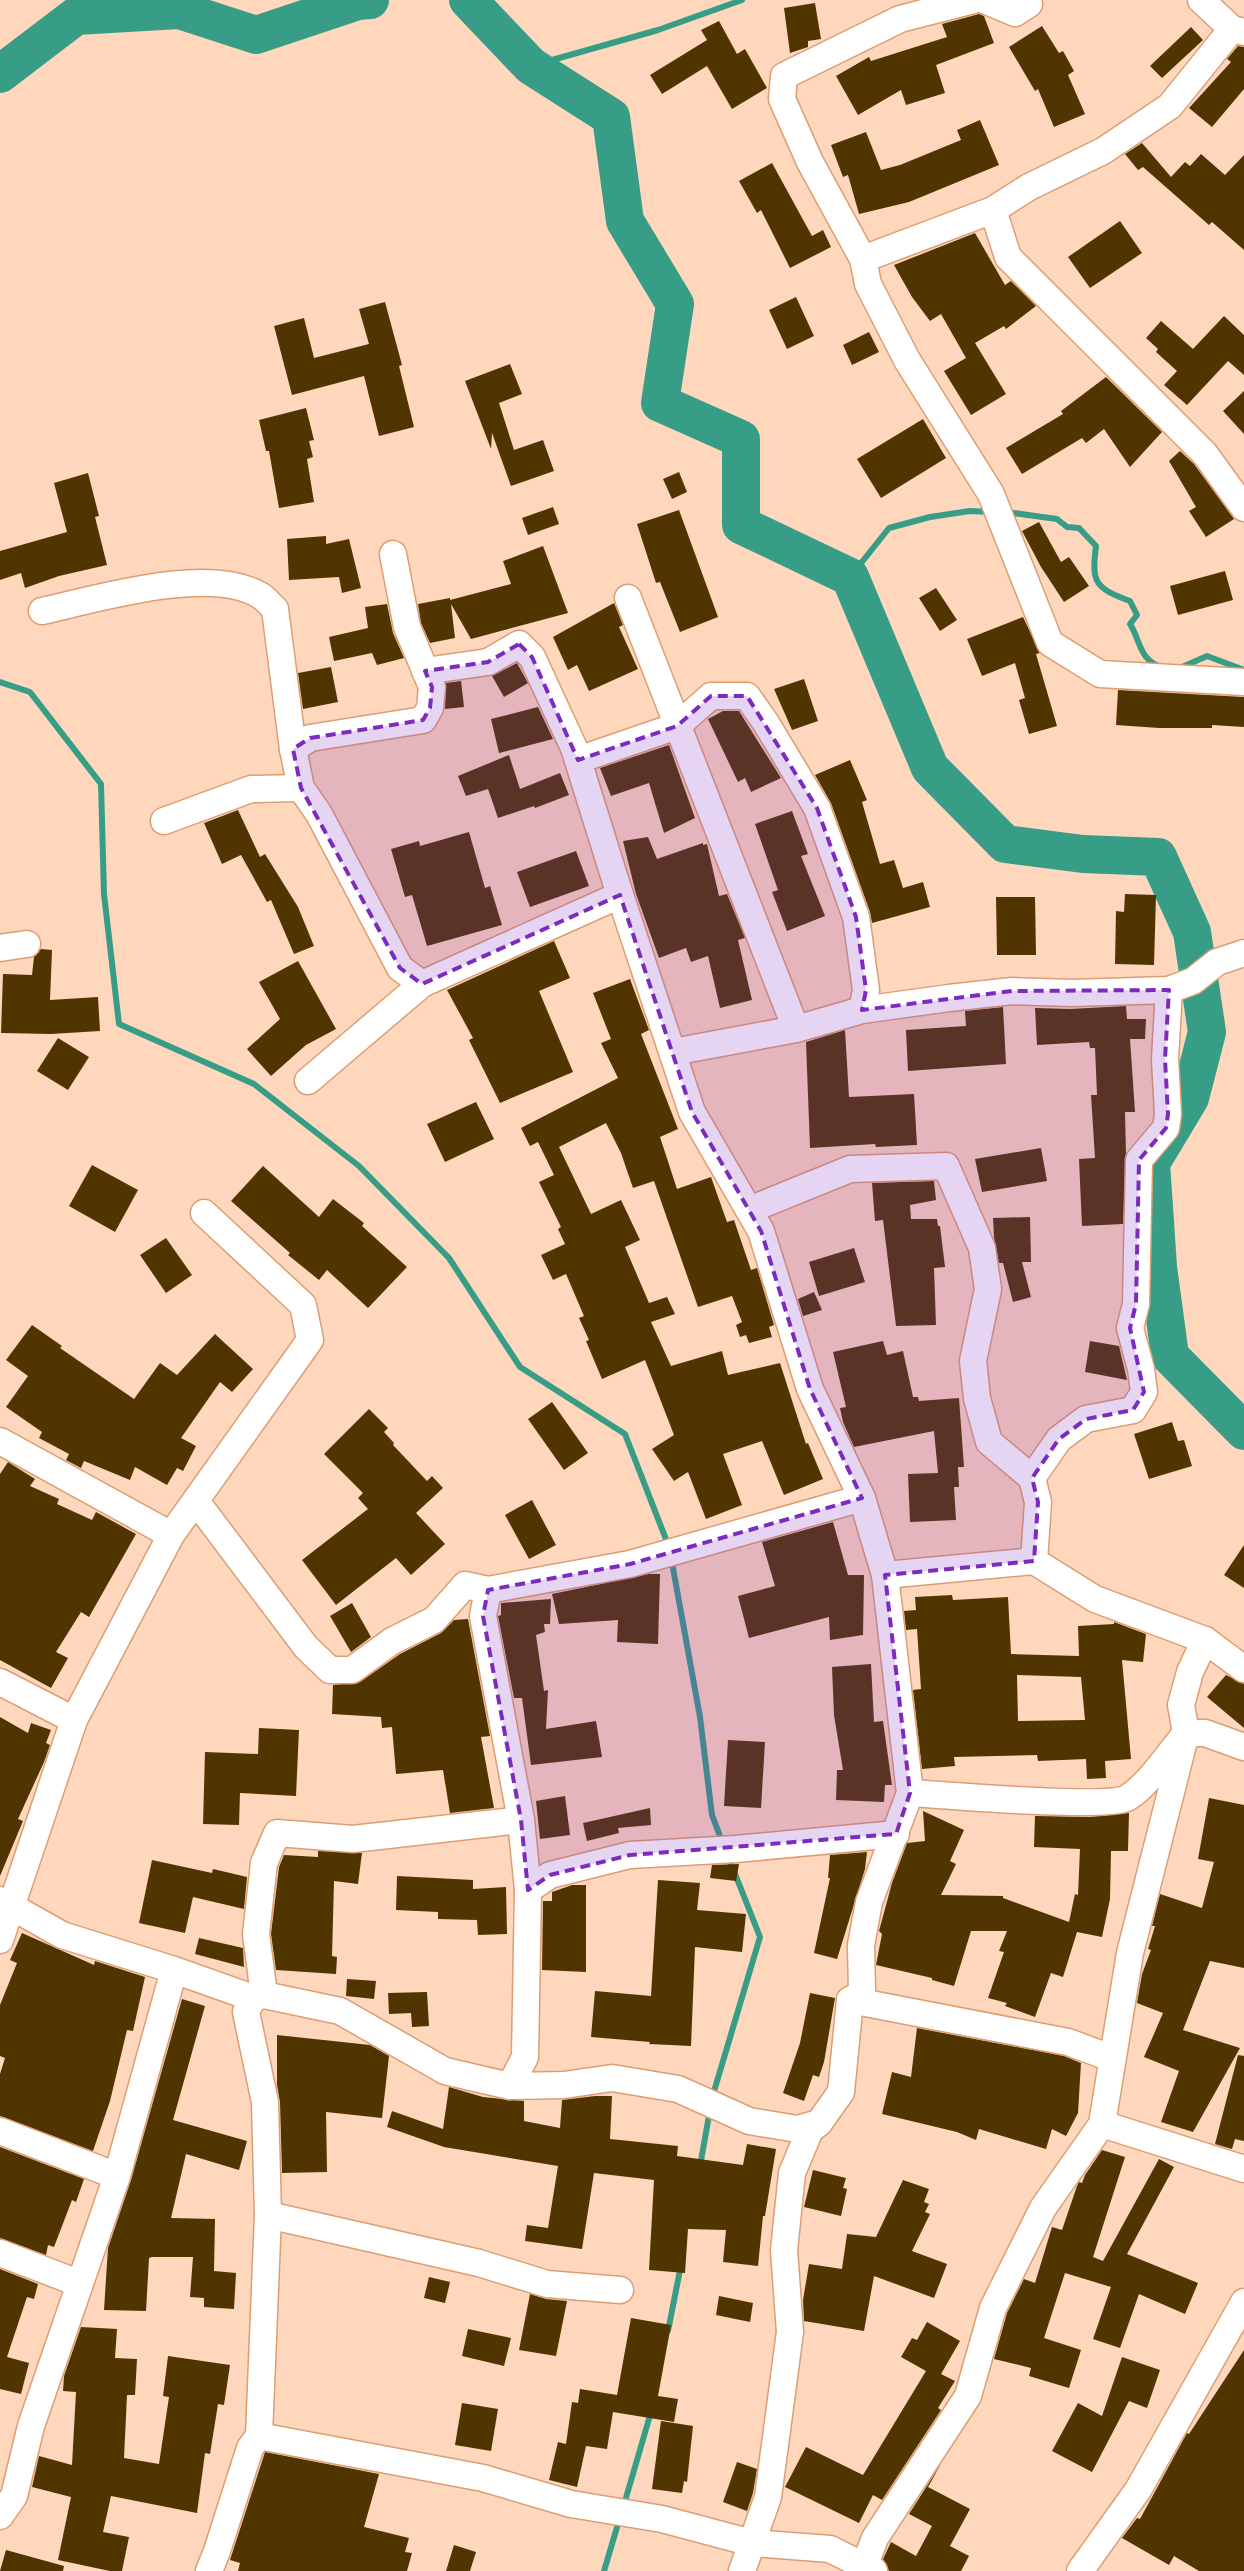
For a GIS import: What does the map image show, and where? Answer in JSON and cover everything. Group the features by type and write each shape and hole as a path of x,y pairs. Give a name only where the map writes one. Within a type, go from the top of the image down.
{"street":[{"path":"974,0 900,19 784,76 782,99 810,162 863,259 868,284 907,360 991,494 1050,643 1100,674 1244,682"},
{"path":"984,0 1015,12 1029,4"},
{"path":"863,259 993,210 1029,187 1103,151 1170,106 1238,31 1201,0"},
{"path":"993,210 1008,257 1205,454 1244,508"},
{"path":"293,748 310,738 423,720 430,708 432,687 407,627 393,554"},
{"path":"42,611 133,590 204,582 242,588 262,596 274,609 293,748 301,788 319,814 400,968 422,984"},
{"path":"628,598 796,1029"},
{"path":"425,670 488,662 519,644 532,657 578,760 620,895 692,1112 761,1231 810,1389 862,1498 885,1575 910,1793 869,1902 861,1945 862,1993 850,2000"},
{"path":"578,760 677,726 711,696 747,696 766,723 817,808 856,917 866,990 862,1010"},
{"path":"164,821 251,789 301,788"},
{"path":"308,1081 422,984 620,895"},
{"path":"0,948 27,944"},
{"path":"673,1052 796,1029 862,1010 1012,991 1072,993 1169,990 1193,982 1217,962 1244,953"},
{"path":"1032,1478 1059,1439 1086,1419 1133,1410 1144,1392 1141,1369 1130,1328 1136,1304 1139,1160 1166,1128 1168,1114 1165,1059 1169,990"},
{"path":"749,1210 850,1170 946,1166 982,1248 988,1289 973,1361 977,1398 989,1442 1032,1478 1038,1502 1034,1561"},
{"path":"0,1940 6,1903 74,1720 171,1535 310,1340 303,1305 204,1213"},
{"path":"0,1441 171,1535"},
{"path":"196,1501 306,1647 330,1670 352,1670 392,1642 434,1620 466,1585 488,1590 630,1564 862,1498"},
{"path":"885,1575 1034,1561 1095,1599 1205,1640 1244,1669"},
{"path":"488,1590 483,1616 521,1820 528,1890 525,2057 510,2086"},
{"path":"259,2436 282,2438 483,2478 571,2504 662,2520 752,2543 830,2549 869,2568 875,2538 968,2396 993,2308 1043,2208 1102,2124 1130,1953 1186,1733 1181,1705 1190,1672 1205,1640"},
{"path":"0,1682 74,1720"},
{"path":"910,1793 1090,1802 1126,1799 1145,1782 1186,1733"},
{"path":"1186,1733 1205,1733 1244,1747"},
{"path":"209,2571 218,2551 250,2448 259,2436 268,2215 265,2102 246,2012 258,1997 256,1934 264,1863 276,1833 353,1839 521,1820"},
{"path":"528,1890 550,1875 630,1855 736,1849 896,1834"},
{"path":"6,1903 62,1935 258,1997 340,2011 445,2071 510,2086 564,2085 612,2078 678,2089 749,2121 797,2129 819,2124"},
{"path":"0,2516 14,2496 31,2426 78,2283 116,2176 174,1970"},
{"path":"850,2000 1060,2040 1112,2058"},
{"path":"742,2571 768,2497 790,2332 784,2250 792,2173 810,2130 819,2124 841,2092 850,2000"},
{"path":"1102,2124 1244,2169"},
{"path":"0,2131 116,2176"},
{"path":"268,2215 479,2263 547,2284 620,2290"},
{"path":"0,2253 78,2283"},
{"path":"1080,2571 1138,2490 1244,2302"}],"highlighted area":[{"path":"519,644 532,657 578,760 677,726 711,696 747,696 817,808 856,917 866,990 862,1010 1012,991 1169,990 1165,1059 1168,1114 1166,1128 1139,1160 1136,1304 1130,1328 1144,1392 1133,1410 1086,1419 1059,1439 1032,1478 1038,1502 1034,1561 885,1575 910,1793 896,1834 630,1855 550,1875 528,1890 521,1820 483,1616 488,1590 630,1564 862,1498 810,1389 761,1231 692,1112 620,895 422,984 400,968 301,788 293,749 310,738 423,720 430,708 432,687 425,671 488,662"}],"building":[{"path":"815,3 821,39 808,41 808,47 790,53 784,8"},
{"path":"979,14 984,16 994,43 936,65 945,93 906,105 901,90 858,115 836,76 869,57 871,61 947,37 942,24"},
{"path":"719,21 737,54 745,49 767,88 732,109 707,66 662,94 650,75 707,40 701,30"},
{"path":"1042,26 1059,53 1063,51 1074,71 1068,75 1085,114 1054,127 1038,89 1035,91 1009,47"},
{"path":"1191,27 1203,40 1162,78 1150,66"},
{"path":"1238,46 1244,47 1244,89 1212,127 1189,108 1231,62 1227,59"},
{"path":"980,120 999,165 909,202 859,214 848,175 843,177 831,145 866,132 881,170 900,165 961,140 957,130"},
{"path":"1142,143 1171,177 1185,162 1190,166 1201,154 1225,175 1244,155 1244,250 1212,222 1209,225 1143,167 1138,170 1125,154"},
{"path":"772,163 812,236 823,230 831,247 790,268 761,210 757,213 739,181"},
{"path":"1120,221 1142,253 1090,288 1068,257"},
{"path":"975,233 1005,285 1011,281 1036,306 1006,329 1004,326 975,343 1006,394 971,415 944,371 966,358 941,314 930,321 912,297 894,265"},
{"path":"796,297 814,336 787,349 769,310"},
{"path":"385,302 402,365 399,366 414,427 379,436 364,376 292,395 274,326 304,318 314,358 369,344 359,309"},
{"path":"1224,316 1244,335 1244,375 1228,361 1187,405 1164,385 1177,371 1156,352 1158,349 1146,338 1161,321 1193,349"},
{"path":"869,332 879,352 852,365 843,345"},
{"path":"510,364 522,394 499,403 514,450 543,440 554,471 511,486 492,433 491,449 465,381"},
{"path":"1106,377 1162,432 1130,467 1104,429 1086,443 1082,438 1022,474 1006,448 1063,414 1061,411"},
{"path":"1244,391 1244,434 1223,411"},
{"path":"306,408 314,440 309,441 313,457 307,459 314,502 279,508 269,451 266,451 259,420"},
{"path":"923,419 946,458 881,498 857,459"},
{"path":"1180,451 1194,464 1234,519 1206,537 1189,511 1196,507 1169,461"},
{"path":"679,472 687,492 672,499 663,479"},
{"path":"88,473 99,516 95,517 107,565 59,576 25,588 21,573 0,580 0,551 67,532 54,483"},
{"path":"553,507 559,524 528,535 522,518"},
{"path":"679,510 718,617 680,632 660,582 656,583 637,524"},
{"path":"1039,522 1061,562 1069,557 1089,586 1064,602 1041,567 1022,531"},
{"path":"326,536 326,544 349,539 361,588 342,593 339,577 289,580 287,539"},
{"path":"543,546 568,613 471,639 451,604 455,638 430,643 421,623 418,604 450,598 450,600 511,584 503,561"},
{"path":"1225,571 1233,600 1178,615 1170,586"},
{"path":"936,588 957,620 940,631 919,598"},
{"path":"614,603 623,625 619,627 638,669 589,691 577,665 568,670 553,637"},
{"path":"387,604 393,633 404,658 377,665 372,653 334,661 329,637 368,628 365,607"},
{"path":"1023,617 1040,653 1036,654 1057,726 1029,734 1019,700 1025,698 1015,663 982,676 967,639"},
{"path":"517,663 528,683 504,697 492,676"},
{"path":"331,667 338,702 303,709 298,673"},
{"path":"804,679 818,721 792,730 774,689"},
{"path":"461,681 464,707 445,709 446,683"},
{"path":"1118,690 1244,697 1244,727 1212,725 1212,728 1159,728 1116,725"},
{"path":"538,707 553,739 499,753 491,719"},
{"path":"723,711 739,711 781,778 751,792 745,778 738,782 708,719"},
{"path":"669,745 695,818 664,833 649,783 611,796 600,768"},
{"path":"509,755 520,789 560,773 569,795 535,808 534,806 498,818 488,789 466,796 458,776"},
{"path":"850,760 867,800 862,802 880,864 894,860 903,888 923,882 930,907 872,923 870,912 831,803 815,775"},
{"path":"238,810 260,857 265,854 298,907 314,946 294,954 271,900 267,902 241,855 222,864 204,823"},
{"path":"792,811 808,854 801,856 825,916 787,931 772,892 778,890 755,824"},
{"path":"469,832 485,888 490,886 502,925 427,946 412,895 405,897 391,849 419,841 420,846"},
{"path":"648,837 657,859 703,843 703,845 707,844 719,896 727,894 745,938 738,940 752,1000 720,1008 708,956 691,962 686,948 659,958 636,894 623,841"},
{"path":"576,851 589,886 530,907 517,872"},
{"path":"1125,894 1156,895 1154,965 1115,964 1116,911 1124,912"},
{"path":"996,897 1035,897 1036,955 997,955"},
{"path":"554,941 570,978 539,991 573,1072 500,1103 469,1040 473,1038 447,990"},
{"path":"41,949 52,950 50,1000 98,997 100,1031 51,1034 1,1033 3,974 32,975 34,957"},
{"path":"298,961 336,1029 306,1045 271,1076 247,1049 280,1019 259,982"},
{"path":"630,979 649,1030 641,1034 678,1129 660,1137 677,1189 711,1177 727,1222 734,1220 751,1270 757,1268 774,1325 769,1327 772,1337 749,1343 746,1335 740,1337 736,1325 742,1322 732,1296 698,1307 654,1181 633,1188 621,1153 606,1123 559,1147 591,1214 621,1200 640,1240 625,1247 649,1303 667,1297 675,1314 651,1322 671,1366 722,1351 728,1375 780,1363 806,1444 808,1443 823,1479 784,1495 762,1441 723,1454 742,1505 706,1519 688,1472 674,1481 652,1449 674,1435 645,1360 602,1379 586,1341 589,1340 579,1318 584,1316 566,1274 553,1280 541,1255 565,1244 558,1229 561,1227 539,1182 554,1175 538,1142 530,1146 521,1128 618,1078 601,1043 611,1039 593,993"},
{"path":"1126,1006 1127,1019 1146,1019 1145,1039 1130,1039 1135,1112 1125,1112 1126,1155 1123,1224 1082,1226 1079,1159 1095,1158 1091,1095 1097,1095 1095,1048 1090,1048 1089,1042 1037,1045 1035,1008 1070,1009"},
{"path":"1003,1007 1006,1064 908,1071 906,1030 966,1026 965,1011"},
{"path":"845,1030 849,1097 914,1094 917,1145 876,1147 875,1144 810,1148 806,1042"},
{"path":"58,1038 89,1057 68,1090 37,1071"},
{"path":"476,1102 494,1139 445,1162 427,1124"},
{"path":"1041,1148 1047,1181 982,1192 975,1159"},
{"path":"92,1165 138,1190 115,1232 69,1206"},
{"path":"263,1166 319,1217 333,1199 364,1223 362,1226 407,1267 368,1308 327,1270 319,1280 288,1255 290,1253 231,1201"},
{"path":"934,1181 936,1200 910,1205 911,1219 937,1219 938,1226 940,1226 945,1267 934,1268 936,1325 896,1326 883,1220 875,1221 872,1183"},
{"path":"1030,1217 1031,1262 1022,1262 1031,1297 1013,1302 1003,1263 999,1263 994,1237 993,1218"},
{"path":"166,1238 192,1275 166,1293 140,1255"},
{"path":"854,1248 865,1282 819,1296 809,1262"},
{"path":"814,1292 822,1310 803,1316 798,1299"},
{"path":"32,1325 62,1346 60,1348 134,1399 160,1363 177,1375 215,1334 253,1369 232,1392 220,1382 181,1438 196,1446 183,1471 177,1468 167,1485 135,1467 130,1480 84,1461 81,1468 66,1460 69,1454 39,1438 42,1432 6,1407 28,1376 6,1360"},
{"path":"883,1341 887,1355 903,1351 913,1397 918,1397 919,1401 959,1398 964,1467 958,1467 959,1487 954,1487 956,1520 910,1522 908,1474 938,1473 934,1431 854,1447 843,1422 840,1408 846,1407 833,1352"},
{"path":"1090,1341 1119,1346 1127,1380 1085,1372"},
{"path":"552,1402 588,1453 564,1470 528,1419"},
{"path":"369,1409 388,1428 384,1432 394,1443 393,1445 427,1481 432,1476 443,1488 416,1513 445,1544 411,1575 396,1558 336,1605 302,1560 368,1509 358,1498 363,1493 324,1454"},
{"path":"1172,1422 1178,1441 1184,1440 1192,1466 1149,1479 1134,1434"},
{"path":"8,1462 35,1479 30,1486 59,1499 57,1504 92,1520 96,1512 136,1534 89,1617 81,1612 56,1652 68,1658 51,1688 0,1660 0,1474"},
{"path":"532,1500 556,1545 529,1559 505,1515"},
{"path":"833,1522 848,1575 864,1575 863,1635 830,1640 829,1617 749,1638 738,1596 775,1586 762,1542"},
{"path":"1244,1545 1244,1588 1224,1575"},
{"path":"649,1574 660,1574 658,1644 617,1642 618,1620 559,1624 552,1594"},
{"path":"952,1595 953,1600 1008,1597 1011,1654 1079,1656 1078,1626 1114,1624 1114,1622 1146,1634 1143,1662 1122,1660 1131,1759 1105,1761 1106,1778 1087,1779 1086,1759 1038,1761 1037,1755 954,1757 955,1766 922,1769 913,1690 921,1689 917,1629 906,1630 904,1611 916,1610 915,1597","holes":["1017,1675 1081,1677 1085,1720 1018,1721"]},
{"path":"551,1599 550,1624 544,1624 545,1632 536,1635 544,1691 548,1690 546,1729 596,1721 602,1757 531,1765 522,1698 514,1698 498,1616 501,1615 501,1603"},
{"path":"352,1603 371,1637 351,1652 330,1616"},
{"path":"468,1619 490,1736 481,1737 494,1808 450,1813 443,1770 396,1774 392,1727 382,1728 381,1717 332,1714 333,1685 360,1682 400,1654 441,1633 454,1620"},
{"path":"871,1664 874,1722 883,1721 892,1785 885,1785 884,1802 836,1800 837,1770 843,1770 834,1715 832,1667"},
{"path":"1226,1675 1244,1684 1244,1728 1207,1697"},
{"path":"0,1717 28,1733 31,1723 51,1730 46,1743 50,1745 18,1819 23,1821 0,1876"},
{"path":"259,1728 299,1730 296,1796 240,1793 239,1825 203,1824 205,1752 258,1754"},
{"path":"728,1740 765,1742 761,1808 724,1806"},
{"path":"565,1796 570,1835 540,1839 536,1801"},
{"path":"1209,1798 1244,1805 1244,1968 1210,1961 1183,2030 1240,2048 1193,2132 1161,2122 1179,2071 1144,2057 1163,2013 1137,2003 1142,1974 1151,1950 1148,1949 1155,1926 1152,1926 1160,1894 1202,1908 1214,1862 1198,1859"},
{"path":"650,1808 651,1825 618,1828 619,1833 587,1841 583,1823"},
{"path":"923,1811 964,1830 950,1861 956,1864 941,1895 1003,1896 1003,1898 1069,1922 1075,1894 1078,1895 1080,1849 1034,1847 1035,1816 1090,1817 1129,1813 1128,1851 1111,1851 1110,1899 1102,1937 1077,1932 1063,1977 1051,1973 1035,2017 1005,2006 1007,2003 988,1998 1004,1952 999,1951 1007,1931 971,1931 954,1986 932,1980 932,1978 876,1965 882,1934 879,1931 892,1883 907,1843 925,1841"},
{"path":"318,1851 362,1853 358,1884 334,1881 332,1956 337,1957 336,1974 276,1970 271,1934 279,1867 284,1855 318,1857"},
{"path":"867,1852 865,1869 837,1959 814,1953 830,1878 828,1878 830,1855"},
{"path":"152,1860 212,1873 213,1869 247,1877 244,1909 193,1897 185,1933 139,1923"},
{"path":"739,1864 736,1881 710,1878 712,1865"},
{"path":"397,1876 473,1880 473,1889 506,1887 507,1934 478,1935 477,1920 438,1919 438,1912 396,1910"},
{"path":"658,1880 700,1883 697,1910 746,1914 742,1952 695,1947 691,2046 649,2044 650,2042 591,2037 595,1991 651,1996"},
{"path":"572,1885 586,1885 586,1972 542,1970 543,1901 552,1901 552,1892"},
{"path":"22,1933 94,1965 95,1961 145,1977 133,2031 127,2030 110,2101 93,2151 0,2116 0,2074 5,2058 0,2056 0,2005 17,1963 10,1960"},
{"path":"199,1938 243,1948 244,1967 195,1954"},
{"path":"347,1979 376,1981 374,1999 346,1996"},
{"path":"427,1992 429,2026 412,2027 411,2013 389,2014 388,1993"},
{"path":"810,1993 835,1998 824,2062 819,2077 813,2075 804,2101 783,2093 800,2043"},
{"path":"182,1999 205,2006 173,2120 247,2141 239,2170 186,2154 171,2218 215,2219 214,2271 236,2273 234,2309 204,2307 204,2298 190,2297 193,2257 152,2257 149,2258 146,2311 104,2310 108,2248 131,2180"},
{"path":"917,2028 1064,2056 1081,2063 1078,2113 1066,2136 1052,2129 1046,2149 979,2129 976,2140 957,2132 882,2114 892,2072 911,2077"},
{"path":"277,2035 370,2045 389,2056 382,2118 326,2112 327,2172 282,2173 280,2102 277,2085"},
{"path":"1238,2055 1244,2056 1244,2141 1235,2139 1232,2149 1215,2144"},
{"path":"449,2087 483,2097 524,2101 524,2121 560,2128 562,2100 612,2096 610,2139 678,2146 677,2156 743,2165 747,2144 776,2149 765,2216 763,2216 758,2266 723,2262 726,2230 688,2229 685,2273 649,2270 654,2180 594,2173 582,2249 525,2241 527,2225 548,2228 558,2166 444,2147 387,2127 392,2111 443,2129"},
{"path":"0,2147 84,2179 76,2202 72,2200 54,2247 48,2245 46,2255 0,2238"},
{"path":"1102,2150 1125,2157 1093,2257 1103,2261 1159,2159 1174,2167 1127,2254 1198,2283 1185,2314 1139,2294 1120,2348 1093,2339 1111,2287 1065,2273 1044,2338 1081,2350 1069,2388 1029,2376 1031,2368 994,2359 1007,2313 1024,2279 1035,2283 1052,2227 1062,2230 1079,2182 1082,2183 1085,2175"},
{"path":"813,2170 846,2178 843,2188 847,2189 841,2216 804,2207"},
{"path":"903,2180 929,2189 924,2202 929,2204 925,2212 930,2214 912,2251 947,2264 934,2298 874,2276 864,2331 804,2321 803,2300 809,2264 842,2269 847,2234 876,2237"},
{"path":"0,2269 38,2284 34,2299 27,2297 7,2357 29,2363 21,2394 0,2389"},
{"path":"429,2277 450,2282 445,2303 424,2298"},
{"path":"530,2294 546,2299 567,2301 556,2356 519,2350"},
{"path":"719,2296 753,2303 750,2322 716,2315"},
{"path":"631,2318 671,2325 658,2396 678,2399 674,2422 613,2412 607,2449 586,2446 577,2487 549,2480 558,2442 566,2444 572,2402 578,2403 580,2389 617,2395"},
{"path":"927,2322 960,2341 941,2374 955,2381 938,2408 941,2410 882,2500 873,2495 859,2523 785,2487 806,2447 863,2475 926,2371 901,2357 912,2338 917,2340"},
{"path":"81,2327 117,2329 115,2358 137,2359 135,2395 127,2395 124,2458 159,2464 169,2397 163,2396 168,2356 230,2365 224,2405 218,2404 210,2454 205,2453 197,2513 111,2496 103,2532 129,2537 122,2571 110,2571 58,2560 71,2497 32,2487 39,2456 72,2465 76,2392 63,2391 64,2376"},
{"path":"468,2329 511,2338 504,2366 462,2356"},
{"path":"1244,2350 1244,2571 1199,2571 1174,2556 1169,2565 1122,2538 1137,2518 1140,2519 1187,2433 1189,2434"},
{"path":"1122,2357 1160,2370 1147,2408 1129,2401 1092,2472 1052,2451 1078,2403 1102,2416"},
{"path":"462,2403 498,2409 491,2451 455,2445"},
{"path":"661,2421 693,2426 687,2482 684,2481 682,2493 652,2489"},
{"path":"265,2452 379,2474 364,2527 409,2538 405,2552 412,2553 407,2571 238,2571 240,2563 230,2560"},
{"path":"737,2462 757,2469 753,2493 747,2511 723,2502"},
{"path":"941,2464 928,2487 970,2509 950,2546 969,2556 961,2571 889,2571 883,2559 891,2542 916,2556 932,2526 909,2514"},
{"path":"454,2545 476,2552 470,2571 446,2571"},
{"path":"6,2550 64,2566 63,2571 0,2571"}],"waterway":[{"path":"0,74 76,16 179,10 256,35 358,1 370,0"},
{"path":"468,0 531,66 611,117 625,221 675,304 660,403 741,439 741,525 850,577 930,768 1005,844 1083,854 1158,857 1192,932 1207,1032 1190,1098 1151,1163 1158,1267 1170,1356 1244,1431"},
{"path":"531,66 658,30 742,0"},
{"path":"850,577 889,528 930,517 970,511 991,512"},
{"path":"1006,512 1057,519 1067,527 1079,528 1096,546 1094,569 1098,583 1110,592 1130,601 1137,615 1130,624 1141,649 1148,659 1161,667"},
{"path":"1180,668 1207,656 1244,670"},
{"path":"0,682 30,692 101,784 104,894 119,1024 254,1084 359,1166 449,1258 520,1367 625,1434 669,1547"},
{"path":"671,1557 700,1717 712,1815 723,1844"},
{"path":"712,2098 760,1937 728,1856"},
{"path":"700,2166 710,2110"},
{"path":"668,2331 681,2265"},
{"path":"623,2508 651,2412"},
{"path":"604,2571 620,2517"}]}
